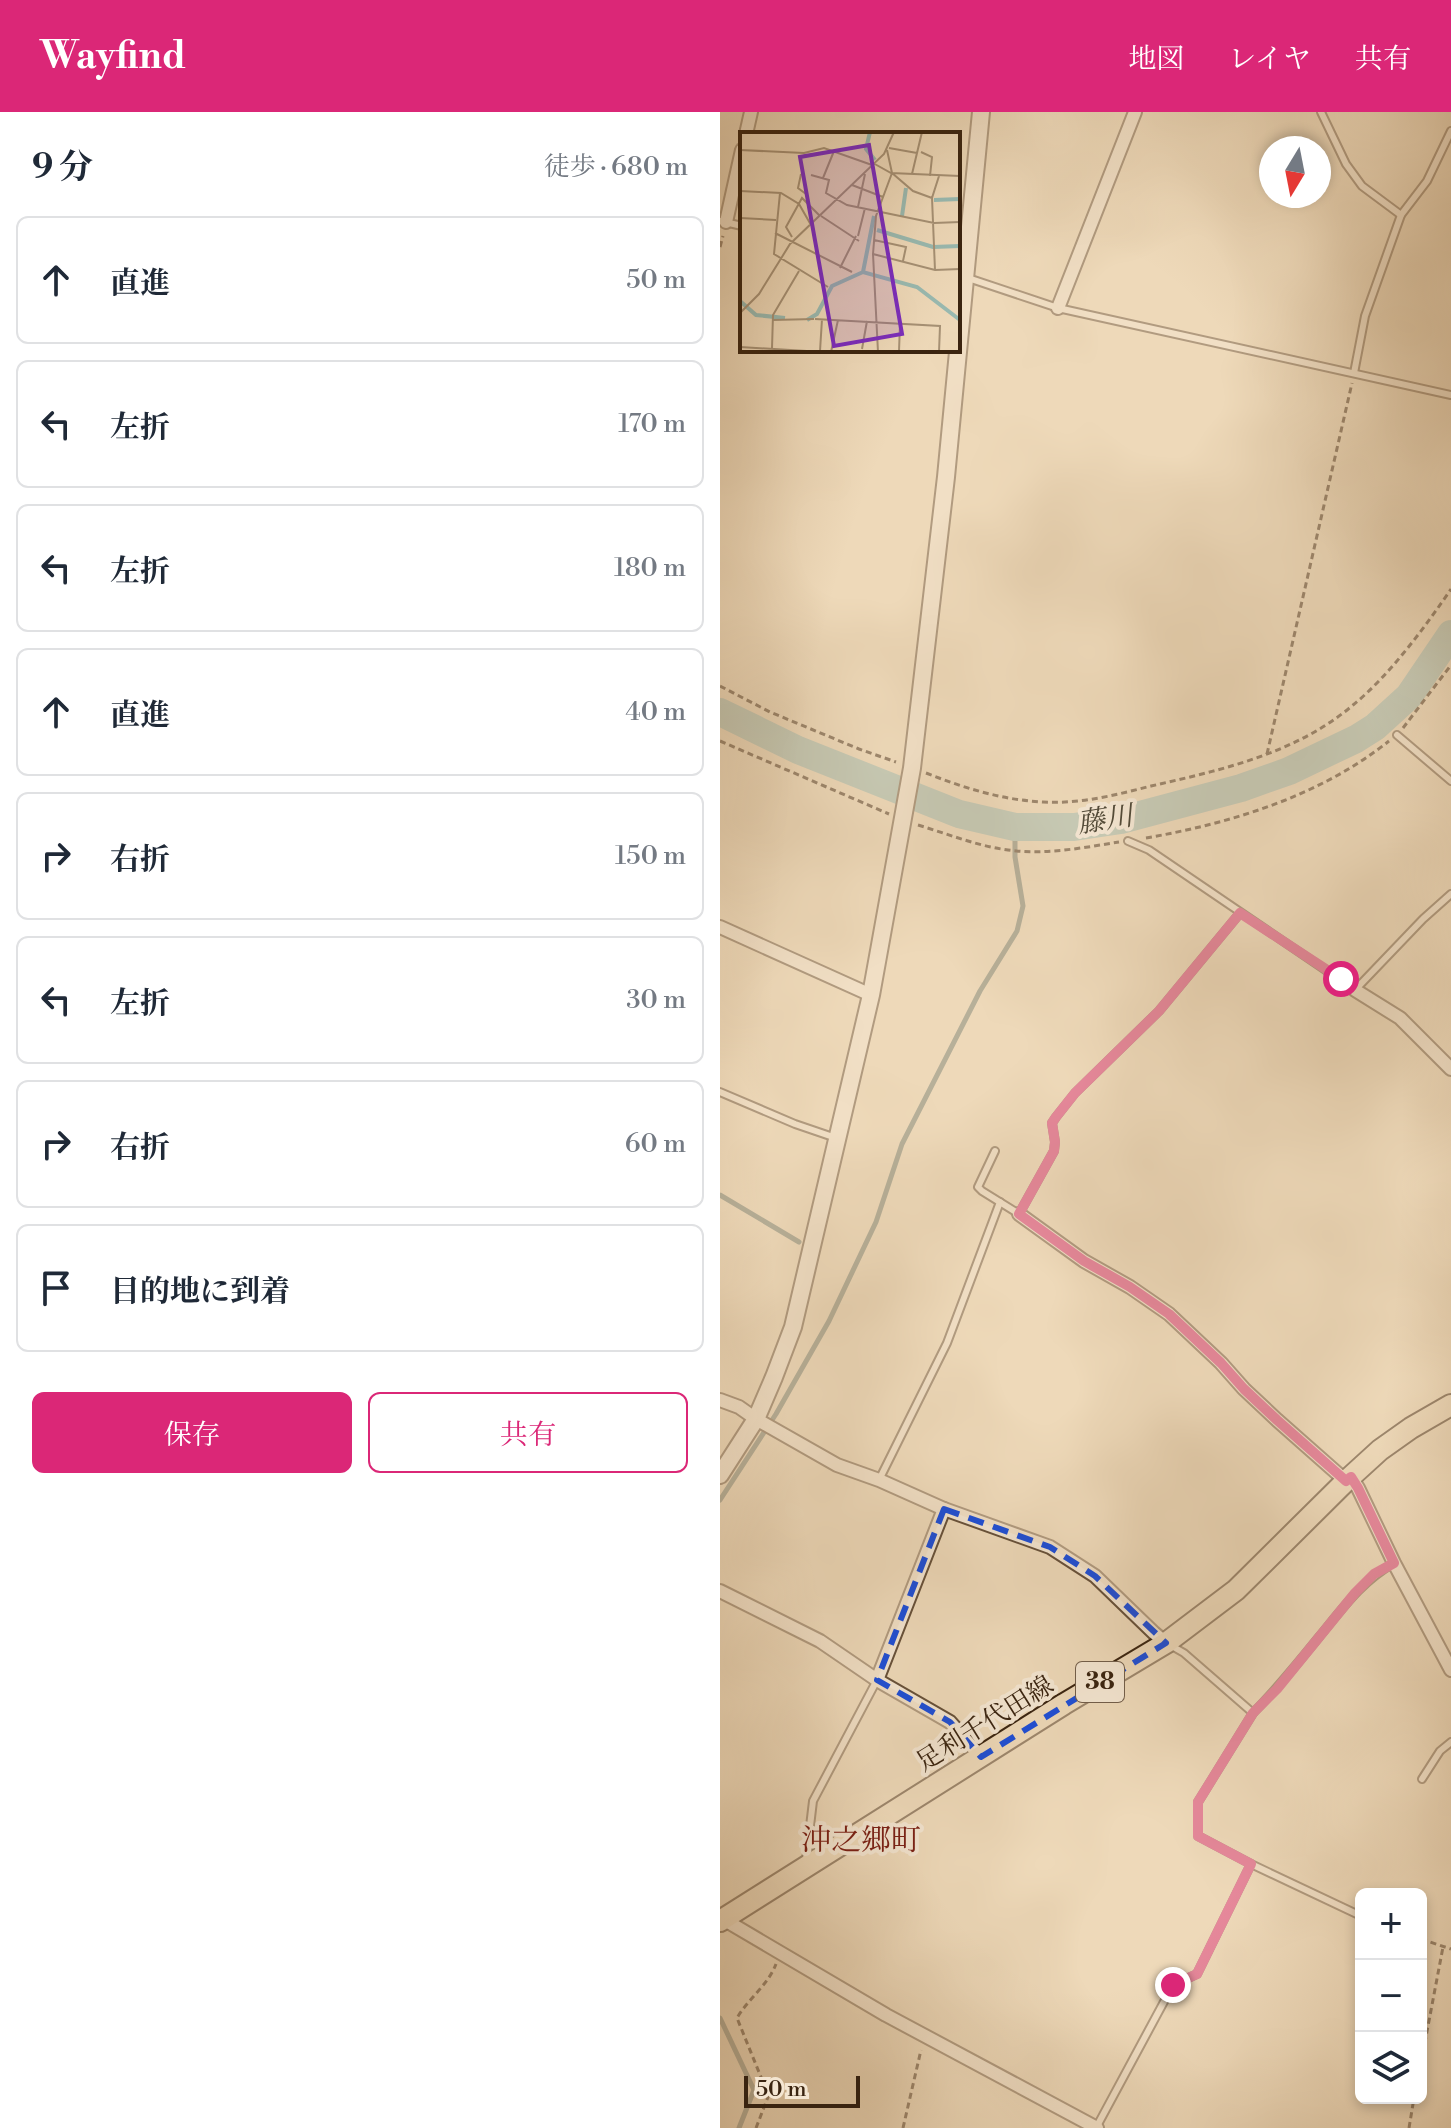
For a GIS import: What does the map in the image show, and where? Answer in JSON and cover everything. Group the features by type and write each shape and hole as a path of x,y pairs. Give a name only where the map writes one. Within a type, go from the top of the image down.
{"main road":[{"name":"足利千代田線","path":"722,1920 1166,1643 1236,1590 1380,1450 1451,1405"}],"street":[{"path":"746,132 751,112"},
{"path":"960,301 981,112"},
{"path":"1058,308 1135,112"},
{"path":"723,222 740,158"},
{"path":"720,1475 756,1419 793,1327 871,995 912,771 946,477 956,352"},
{"path":"720,927 871,995"},
{"path":"1355,990 1400,1018 1451,1069"},
{"path":"1019,1214 1084,1261 1169,1314 1277,1420 1358,1488 1451,1670"},
{"path":"720,1400 739,1407 837,1465 944,1509 1050,1547 1095,1576 1166,1643"},
{"path":"877,1680 944,1509"},
{"path":"720,1591 820,1641 877,1680 950,1722 981,1757"},
{"path":"722,1920 924,2035 1097,2128"}],"lane":[{"path":"1321,112 1346,164 1362,186 1401,215"},
{"path":"1354,373 1365,316 1401,215 1427,181 1451,131"},
{"path":"962,276 1058,308 1451,395"},
{"path":"1397,735 1451,781"},
{"path":"1128,841 1149,850 1355,990 1451,894"},
{"path":"995,1151 978,1187 1019,1214 1054,1151 1052,1123 1056,1117 1075,1093 1159,1011 1240,913"},
{"path":"720,1092 839,1139"},
{"path":"879,1480 947,1343 1000,1202"},
{"path":"1355,1913 1198,1836 1198,1802 1253,1713 1277,1689 1355,1593 1374,1574 1394,1563"},
{"path":"1166,1643 1184,1653 1253,1713"},
{"path":"805,1868 813,1801 877,1680"},
{"path":"1422,1779 1440,1751 1451,1742"},
{"path":"1097,2128 1173,1985 1197,1974 1251,1864"}],"path":[{"path":"1267,754 1354,373"},
{"path":"720,686 770,712 912,771 996,797 1024,801 1091,800 1203,774 1267,754 1302,739 1352,706 1377,683 1451,589"},
{"path":"720,741 905,818 985,846 1020,851 1078,849 1167,834 1262,809 1312,789 1370,757 1397,735 1451,665"},
{"path":"1427,1941 1451,1949"},
{"path":"1427,2032 1443,1947"},
{"path":"756,2128 768,2097 737,2018 773,1972 781,1953"},
{"path":"903,2128 924,2035"},
{"path":"1409,2128 1413,2104"}],"highlighted area":[{"path":"944,1509 1050,1547 1095,1576 1166,1643 981,1757 950,1722 877,1680"}],"waterway":[{"name":"藤川","path":"720,712 798,750 959,814 1015,827 1074,827 1121,820 1241,788 1289,771 1356,739 1375,727 1409,696 1451,634"},
{"path":"720,1500 776,1414 829,1321 876,1222 902,1144 980,991 1017,931 1023,906 1015,857 1015,827"},
{"path":"720,1195 799,1242"},
{"path":"720,2018 754,2090 739,2128"}],"district":[{"name":"沖之郷町","path":"861,1841"}],"route":[{"path":"1173,1985 1197,1974 1251,1864 1198,1836 1198,1802 1253,1713 1277,1689 1355,1593 1374,1574 1394,1563 1351,1477 1346,1481 1277,1420 1169,1314 1084,1261 1019,1214 1054,1151 1052,1123 1056,1117 1075,1093 1159,1011 1240,913 1341,979"}]}
